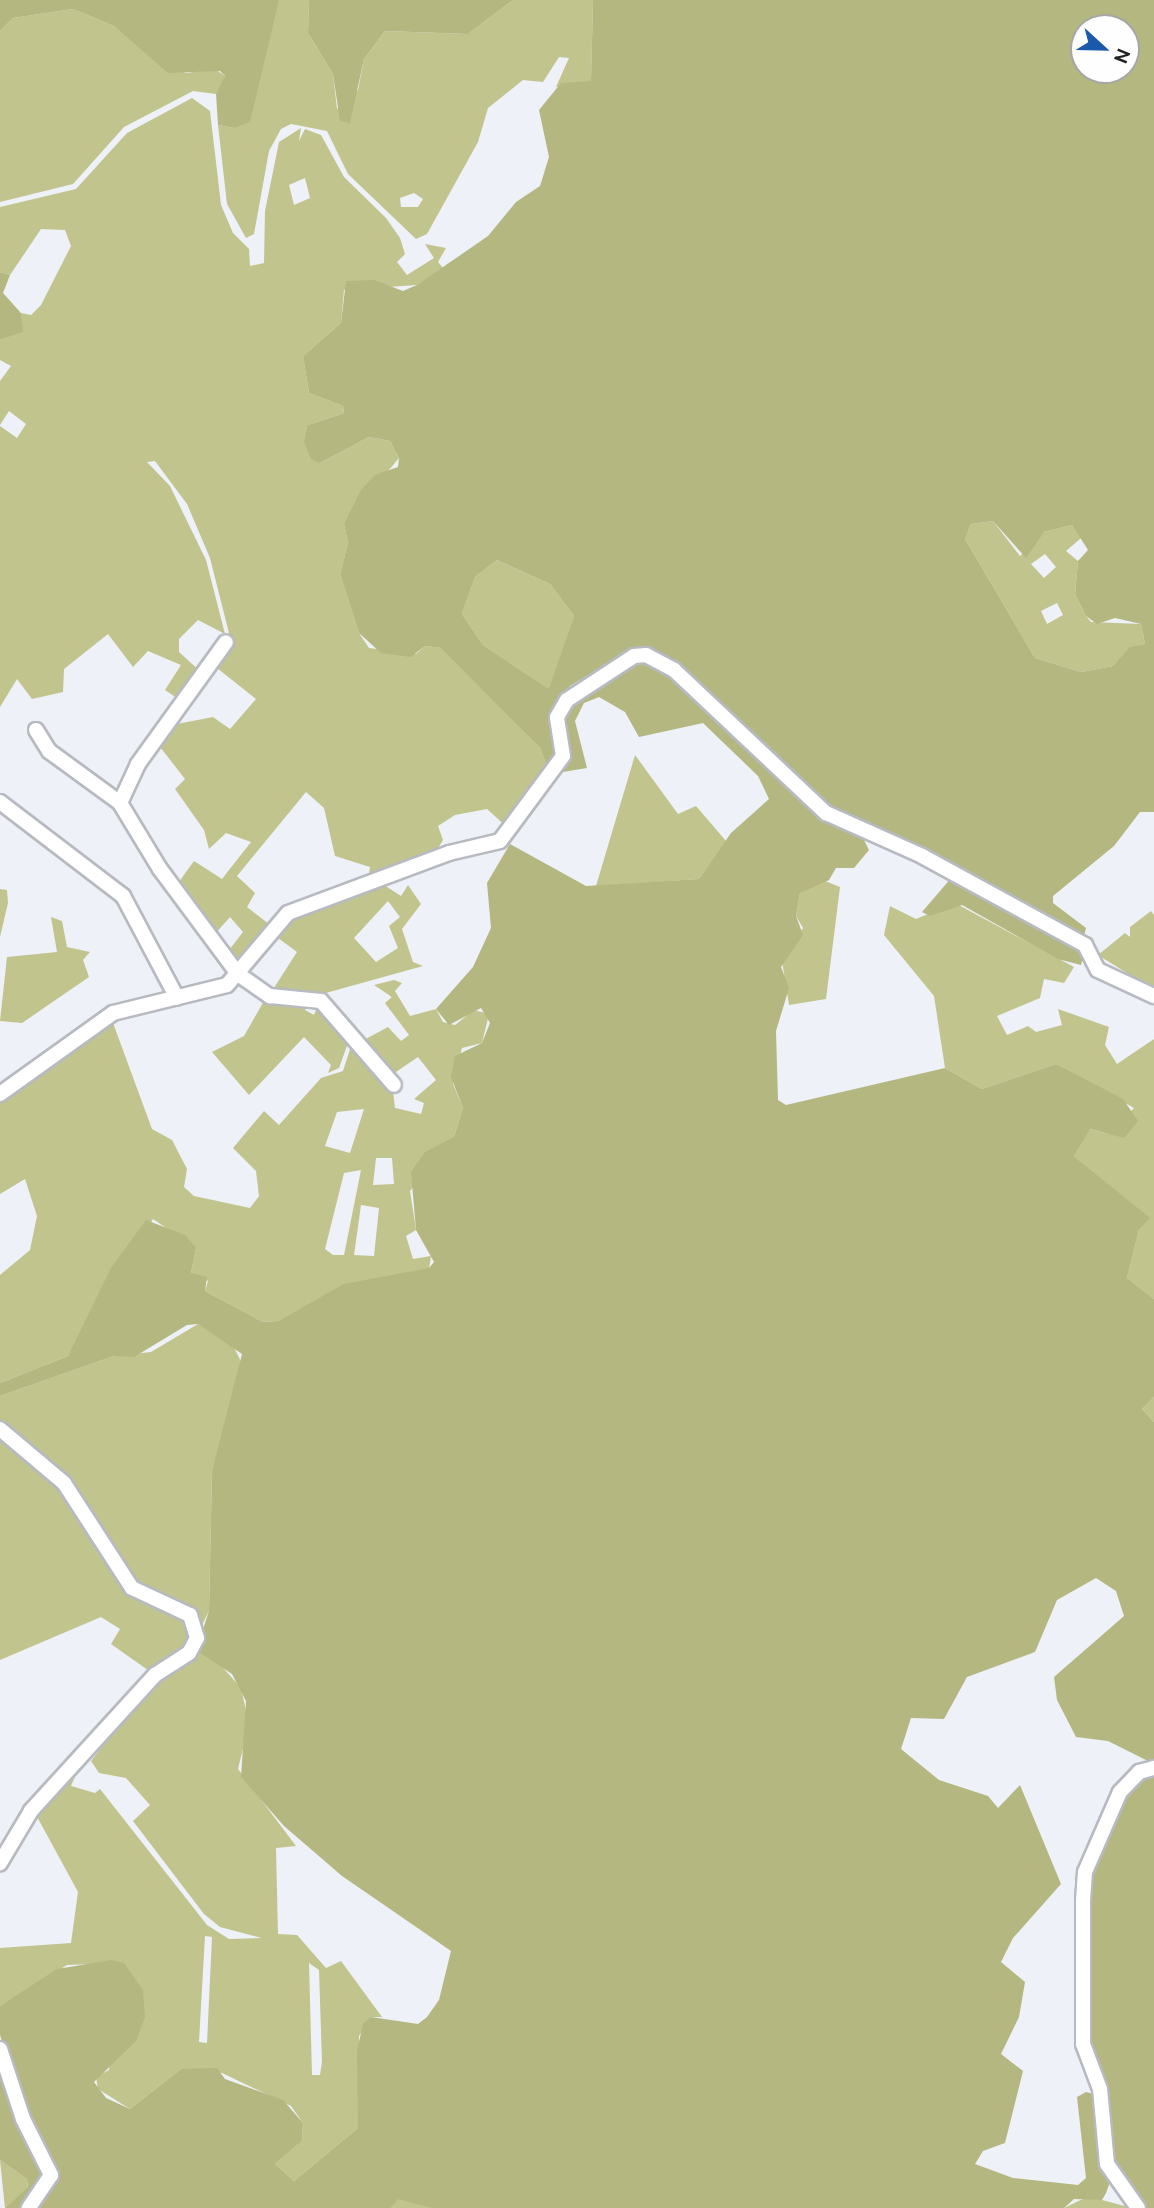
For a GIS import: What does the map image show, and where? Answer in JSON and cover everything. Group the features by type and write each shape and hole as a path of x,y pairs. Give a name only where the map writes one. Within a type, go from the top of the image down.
{"street":[{"path":"120,803 138,764 226,642"},
{"path":"0,1094 113,1013 227,985 288,913 449,853 488,848 507,833 563,756 557,717 567,700 605,670 646,655 693,687 826,813 922,856 1085,946 1098,970 1154,996"},
{"path":"36,730 49,751 120,803 160,869 238,974 270,996 321,1001 394,1085"},
{"path":"0,802 122,896 177,998"},
{"path":"0,1429 64,1483 132,1588 190,1615 197,1638 189,1654 155,1675 31,1811 0,1863"},
{"path":"1138,2208 1107,2164 1100,2089 1083,2044 1083,1900 1085,1872 1120,1792 1139,1772 1154,1768"},
{"path":"0,2049 23,2119 51,2175 29,2208"}],"green space":[{"path":"0,0 279,0 250,122 234,128 218,125 216,94 225,76 220,71 168,73 114,26 73,9 13,18 0,31"},
{"path":"279,0 309,0 308,33 333,74 337,109 358,90 364,59 385,31 468,34 513,0 593,0 591,82 556,87 569,58 559,57 543,82 523,80 488,108 478,142 427,234 416,239 348,174 327,131 291,124 281,129 269,151 254,234 246,238 227,204 218,125 234,128","holes":["414,193 423,199 418,207 401,207 400,198"]},
{"path":"309,0 513,0 468,34 385,31 364,59 350,123 340,121 333,74 308,33"},
{"path":"593,0 1154,0 1154,812 1140,812 1114,846 1053,896 1053,903 1086,928 1083,940 829,808 671,659 650,648 632,648 570,686 551,716 555,757 549,771 540,748 441,648 425,646 411,657 381,653 359,633 340,574 348,543 344,524 361,490 375,475 398,467 399,458 390,441 369,437 320,463 311,459 304,442 308,425 344,413 343,406 309,393 303,356 341,323 346,281 374,280 403,291 417,285 488,236 516,202 540,186 549,157 539,110 561,83 591,81","holes":["993,521 1026,558 1044,532 1072,525 1088,550 1078,561 1075,594 1086,616 1097,624 1115,618 1141,624 1145,644 1130,647 1113,666 1081,672 1035,658 965,539 971,524","497,560 550,584 574,616 549,689 483,645 462,614 475,577"]},
{"path":"73,9 114,26 163,67 187,73 215,69 225,76 223,83 216,94 193,91 124,127 73,184 0,202 0,31 13,18"},
{"path":"192,98 210,111 221,205 233,233 249,249 250,266 264,263 265,211 279,142 301,128 299,141 305,129 321,135 344,177 386,218 400,238 405,254 397,262 407,275 434,258 425,244 446,248 438,262 444,269 417,285 344,290 341,323 303,356 309,393 343,406 344,413 308,425 320,463 369,437 390,441 399,458 344,524 348,543 340,574 359,633 369,648 416,654 425,646 442,648 540,748 549,771 508,828 487,809 455,815 438,826 443,840 434,855 368,880 370,867 335,856 324,808 306,792 237,876 255,893 247,907 269,924 239,963 226,954 243,932 230,917 213,936 176,886 194,861 222,879 251,842 226,833 209,849 204,830 175,789 185,779 160,747 177,724 213,717 230,729 256,699 217,668 230,637 210,558 187,504 155,461 147,462 170,486 206,560 225,634 198,620 179,639 179,652 203,674 180,700 165,690 181,665 148,651 133,667 108,634 64,669 63,692 32,699 17,679 0,707 0,426 17,438 26,424 9,411 0,425 0,381 11,366 0,360 0,340 22,332 21,313 31,315 41,305 71,246 65,230 41,229 10,275 0,272 0,207 76,189 127,133","holes":["305,178 310,198 294,205 289,185"]},
{"path":"0,272 10,275 3,293 21,313 23,332 0,340"},
{"path":"993,521 1020,556 1044,532 1072,525 1081,538 1066,551 1078,561 1075,594 1086,616 1091,622 1141,624 1145,644 1130,648 1113,666 1081,672 1035,658 965,539 971,524","holes":["1045,554 1056,567 1044,578 1031,564","1057,603 1063,615 1047,624 1041,611"]},
{"path":"497,560 550,584 574,616 550,690 483,645 462,614 475,577"},
{"path":"639,659 667,671 748,742 791,791 863,838 869,850 854,868 836,868 829,880 800,893 796,916 803,935 781,967 789,988 776,1031 778,1100 786,1105 945,1068 982,1089 1056,1064 1123,1099 1138,1121 1124,1138 1090,1129 1074,1156 1150,1218 1139,1230 1127,1278 1154,1299 1154,1397 1142,1409 1154,1422 1154,1764 1108,1741 1076,1737 1057,1700 1054,1677 1124,1616 1116,1591 1096,1578 1057,1600 1035,1652 967,1677 944,1719 911,1718 901,1749 939,1780 988,1796 998,1808 1020,1785 1061,1884 1013,1938 1001,1962 1025,1982 1019,2017 1001,2054 1023,2071 1005,2143 983,2151 975,2164 1013,2178 1078,2185 1086,2178 1077,2097 1086,2092 1094,2094 1098,2144 1110,2182 1106,2193 1102,2200 1074,2199 1064,2208 431,2208 398,2199 391,2208 34,2208 52,2191 56,2175 27,2118 0,2035 0,2006 57,1969 112,1960 124,1963 143,1990 145,2017 136,2041 94,2082 106,2098 130,2109 181,2069 217,2068 225,2079 283,2100 303,2123 302,2141 275,2164 294,2181 358,2128 357,2051 363,2024 371,2017 418,2024 427,2017 439,2000 451,1951 342,1876 284,1826 241,1777 246,1701 232,1674 196,1650 209,1611 212,1471 242,1354 198,1324 187,1325 134,1357 114,1356 0,1396 0,1383 68,1356 111,1268 146,1220 185,1235 196,1248 191,1273 207,1277 205,1291 263,1322 278,1321 344,1284 429,1268 434,1262 416,1230 411,1172 425,1152 454,1137 463,1108 451,1077 455,1056 482,1043 490,1023 481,1008 449,1025 436,1009 473,967 491,928 487,883 510,844 586,886 699,879 731,833 769,799 758,776 703,723 639,737 625,712 599,697 584,703 575,721 587,768 557,773 569,739 565,710"},
{"path":"635,755 678,814 696,806 726,841 699,879 596,886"},
{"path":"952,877 1084,952 1081,965 1058,959 962,905 930,916 922,912"},
{"path":"820,879 840,887 826,999 789,1005 782,961 803,928 796,916 800,893"},
{"path":"384,885 401,896 408,885 421,904 402,929 413,962 423,966 315,996 270,994 297,952 274,935 288,920","holes":["388,901 400,917 389,926 398,948 376,962 354,938"]},
{"path":"0,889 7,890 8,903 0,937"},
{"path":"955,903 1074,967 1064,983 1044,979 1040,998 997,1016 1007,1035 1028,1026 1036,1032 1062,1025 1058,1009 1109,1027 1105,1045 1117,1064 1154,1039 1154,1299 1127,1278 1139,1230 1149,1218 1074,1156 1089,1129 1109,1134 1134,1108 1056,1064 982,1089 945,1068 934,996 884,935 890,906 916,919"},
{"path":"1151,911 1154,915 1154,990 1098,955 1125,933 1130,937 1130,927"},
{"path":"51,917 62,921 67,947 90,952 83,960 89,977 22,1023 0,1021 7,957 57,952"},
{"path":"394,980 402,983 395,991 410,1016 436,1009 443,1022 455,1025 474,1010 489,1014 482,1043 462,1048 453,1084 463,1108 454,1137 410,1191 416,1230 406,1236 413,1259 431,1256 429,1269 344,1285 278,1321 263,1322 205,1291 208,1281 191,1273 196,1248 153,1219 68,1356 0,1383 0,1275 30,1250 37,1216 25,1179 0,1194 0,1103 113,1023 152,1129 172,1140 187,1169 184,1187 194,1196 250,1208 259,1196 256,1171 233,1148 264,1111 279,1125 321,1078 343,1071 352,1043 393,1091 395,1108 421,1114 424,1103 414,1099 436,1080 418,1057 393,1074 360,1042 388,1027 401,1041 409,1035 385,1003 392,997 374,985","holes":["364,1109 350,1153 325,1146 337,1112","376,1158 392,1158 394,1184 373,1185","361,1170 344,1255 333,1255 325,1249 344,1173","361,1205 379,1208 374,1256 354,1255"]},
{"path":"264,1001 307,1001 305,1010 314,1015 318,1005 348,1043 339,1068 328,1073 331,1065 304,1037 249,1095 212,1052 244,1036"},
{"path":"198,1324 232,1343 243,1366 212,1471 209,1611 201,1627 142,1592 87,1513 0,1424 0,1396 114,1356 151,1352"},
{"path":"1154,1397 1154,1422 1142,1409"},
{"path":"0,1433 63,1485 132,1593 190,1620 190,1647 152,1673 111,1644 120,1629 101,1617 0,1660"},
{"path":"196,1650 218,1662 241,1688 249,1724 238,1769 296,1846 276,1848 278,1934 297,1935 326,1968 341,1961 382,2017 371,2017 359,2036 358,2128 294,2181 275,2164 302,2141 303,2123 291,2106 222,2073 181,2069 130,2109 98,2089 96,2077 109,2070 124,1963 67,1965 0,2006 0,1948 71,1943 78,1892 35,1813 77,1772 71,1786 95,1793 100,1789 207,1925 229,1939 262,1938 220,1927 204,1914 133,1821 150,1805 126,1778 99,1773 91,1761 152,1683","holes":["205,1936 212,1937 207,2043 199,2042","309,1963 319,1970 322,2062 320,2075 312,2075"]},
{"path":"1154,1774 1154,2208 1145,2208 1110,2160 1099,2065 1085,2022 1092,1871 1126,1793"},
{"path":"0,2066 46,2175 20,2208 5,2208 28,2187 27,2179 0,2160"},
{"path":"0,2160 27,2179 28,2188 5,2208"},
{"path":"1085,2198 1102,2200 1132,2208 1064,2208"},
{"path":"397,2199 403,2199 431,2208 391,2208"}]}
